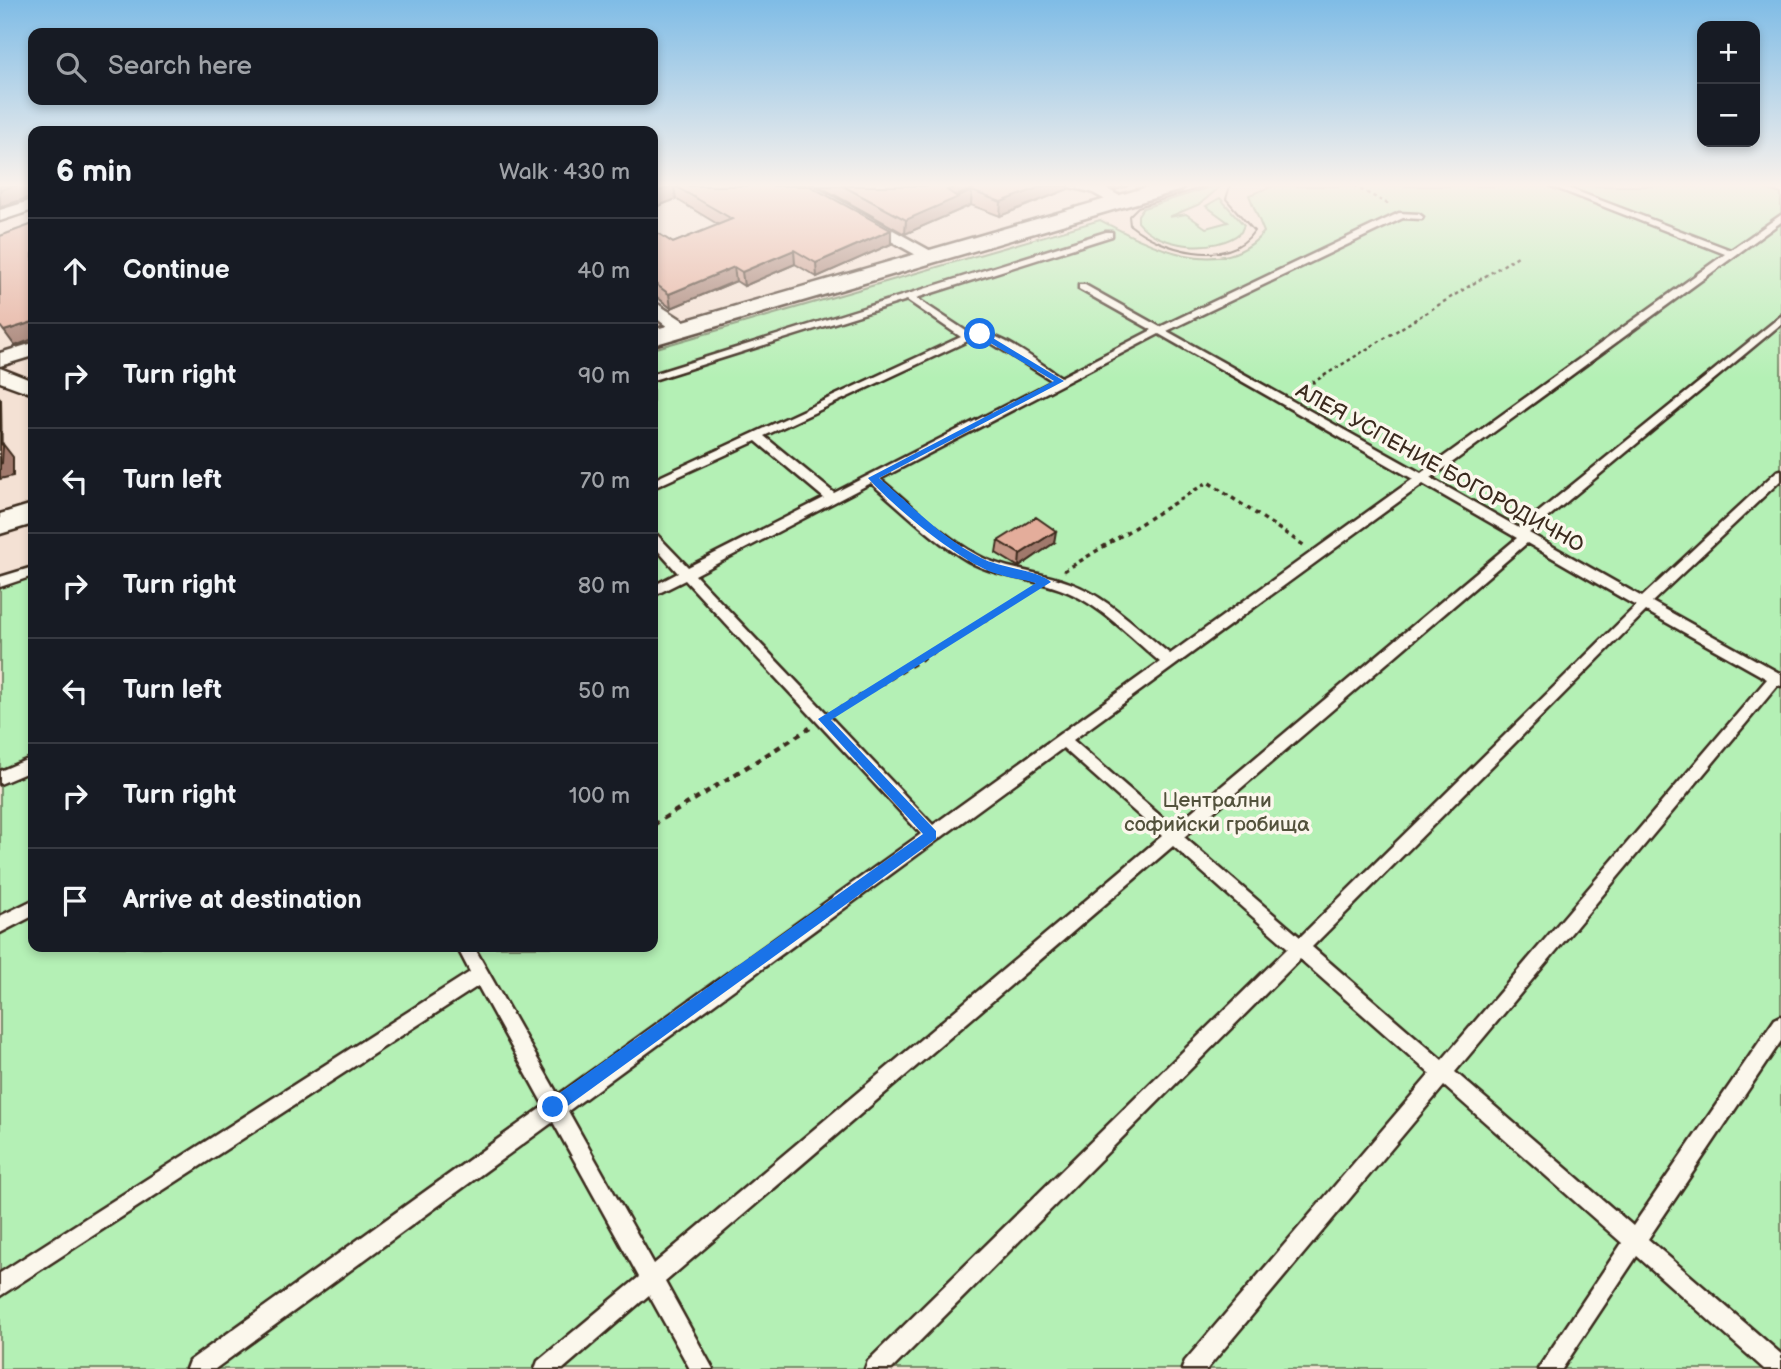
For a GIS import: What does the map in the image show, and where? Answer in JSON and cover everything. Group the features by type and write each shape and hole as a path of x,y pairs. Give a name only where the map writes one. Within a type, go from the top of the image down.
{"street":[{"path":"920,250 933,257"},
{"path":"658,336 952,250"},
{"path":"658,311 683,329"},
{"path":"0,360 28,351"},
{"path":"0,374 28,386"},
{"path":"0,524 28,516"}],"lane":[{"path":"658,375 1059,250"},
{"path":"658,588 1158,331 1330,250"},
{"path":"1721,250 1732,254"},
{"path":"197,1369 553,1107 1738,250"},
{"name":"АЛЕЯ УСПЕНИЕ БОГОРОДИЧНО","path":"1082,287 1778,679"},
{"path":"909,297 968,337"},
{"path":"546,1369 1173,837 1522,536 1781,319"},
{"path":"658,482 968,337 980,334 988,336 1060,381"},
{"path":"757,436 832,498"},
{"path":"876,1369 1644,604 1781,474"},
{"path":"872,478 951,544 974,559 994,569 1084,595 1170,662"},
{"path":"658,543 932,835"},
{"path":"0,582 28,573"},
{"path":"1193,1369 1778,679"},
{"path":"1062,740 1781,1369"},
{"path":"0,778 28,765"},
{"path":"0,925 28,911"},
{"path":"468,952 702,1369"},
{"path":"0,1284 480,975"},
{"path":"1549,1369 1781,1025"}],"path":[{"path":"1283,402 1518,256"},
{"path":"658,822 1208,482 1318,554"}],"green space":[{"name":"Централни софийски гробища","path":"996,250 1168,250 1205,257 1227,255 1239,250 1781,250 1781,1369 0,1369 0,577 28,568 28,952 658,952 658,348"}],"building":[{"path":"0,250 28,250 28,324 4,331 0,326"},
{"path":"658,250 846,250 816,263 794,250 742,272 734,267 669,294 658,286"},
{"path":"3,444 2,463 0,464 0,445"},
{"path":"1036,517 1056,531 1020,554 998,541"}],"tram line":[{"path":"1184,250 1212,253 1228,250"}],"route":[{"path":"553,1107 932,835 823,719 1046,582 994,569 974,559 951,544 872,478 1060,381 988,336 980,334"}]}
